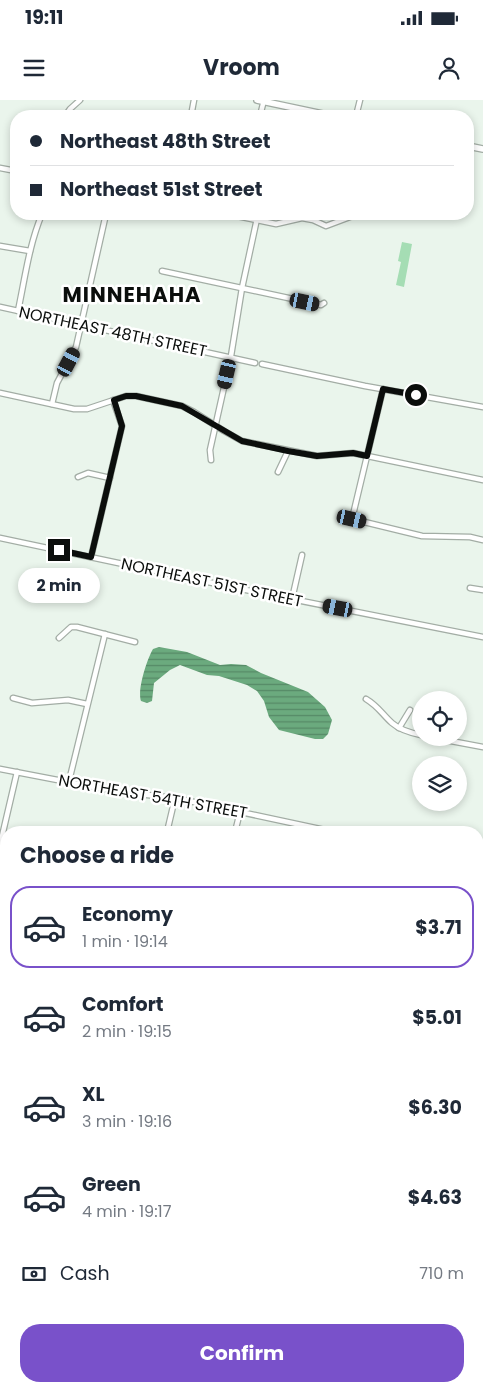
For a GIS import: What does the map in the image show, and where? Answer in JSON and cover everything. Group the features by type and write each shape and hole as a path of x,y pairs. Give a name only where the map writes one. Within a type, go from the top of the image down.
{"street":[{"path":"69,110 80,100"},
{"path":"261,100 305,110"},
{"path":"18,311 30,251 39,220"},
{"path":"52,404 57,383 76,347 105,220"},
{"path":"211,460 210,450 231,356 242,288 257,220 276,224 296,220"},
{"path":"313,220 326,226 342,220"},
{"path":"0,246 30,251"},
{"path":"162,271 321,305 324,303"},
{"name":"NORTHEAST 48TH STREET","path":"0,307 255,362"},
{"path":"262,364 483,407"},
{"path":"383,389 352,519 422,536 470,537 483,540"},
{"path":"0,393 87,409 126,396 136,396 182,406 242,441 317,456 353,453 483,480"},
{"path":"91,557 122,426 114,400"},
{"path":"278,472 288,451"},
{"path":"78,477 88,473 110,478"},
{"name":"NORTHEAST 51ST STREET","path":"0,538 483,637"},
{"path":"292,598 302,556"},
{"path":"470,588 483,590"},
{"path":"59,638 71,627 135,642"},
{"path":"69,781 105,634"},
{"path":"13,698 32,702 68,700 87,704"},
{"path":"366,700 377,706 399,728 412,732"},
{"path":"399,728 410,710"},
{"path":"467,744 483,747"},
{"name":"NORTHEAST 54TH STREET","path":"0,769 131,794 175,798 306,826"},
{"path":"4,826 17,772"},
{"path":"168,826 175,798"},
{"path":"236,826 240,812"}],"shaded area":[{"path":"402,242 412,244 404,287 396,285 401,262 398,261"},
{"path":"159,647 187,652 220,665 246,665 308,692 325,707 332,720 328,734 323,739 315,739 279,730 269,717 264,701 257,691 247,685 219,676 207,675 180,665 170,670 154,683 152,701 147,703 141,701 141,682 148,660 153,649"}],"district":[{"name":"MINNEHAHA","path":"132,295"}],"route":[{"path":"59,550 91,557 122,426 114,400 126,396 136,396 182,406 242,441 317,456 353,453 367,456 383,389 416,395"}]}
